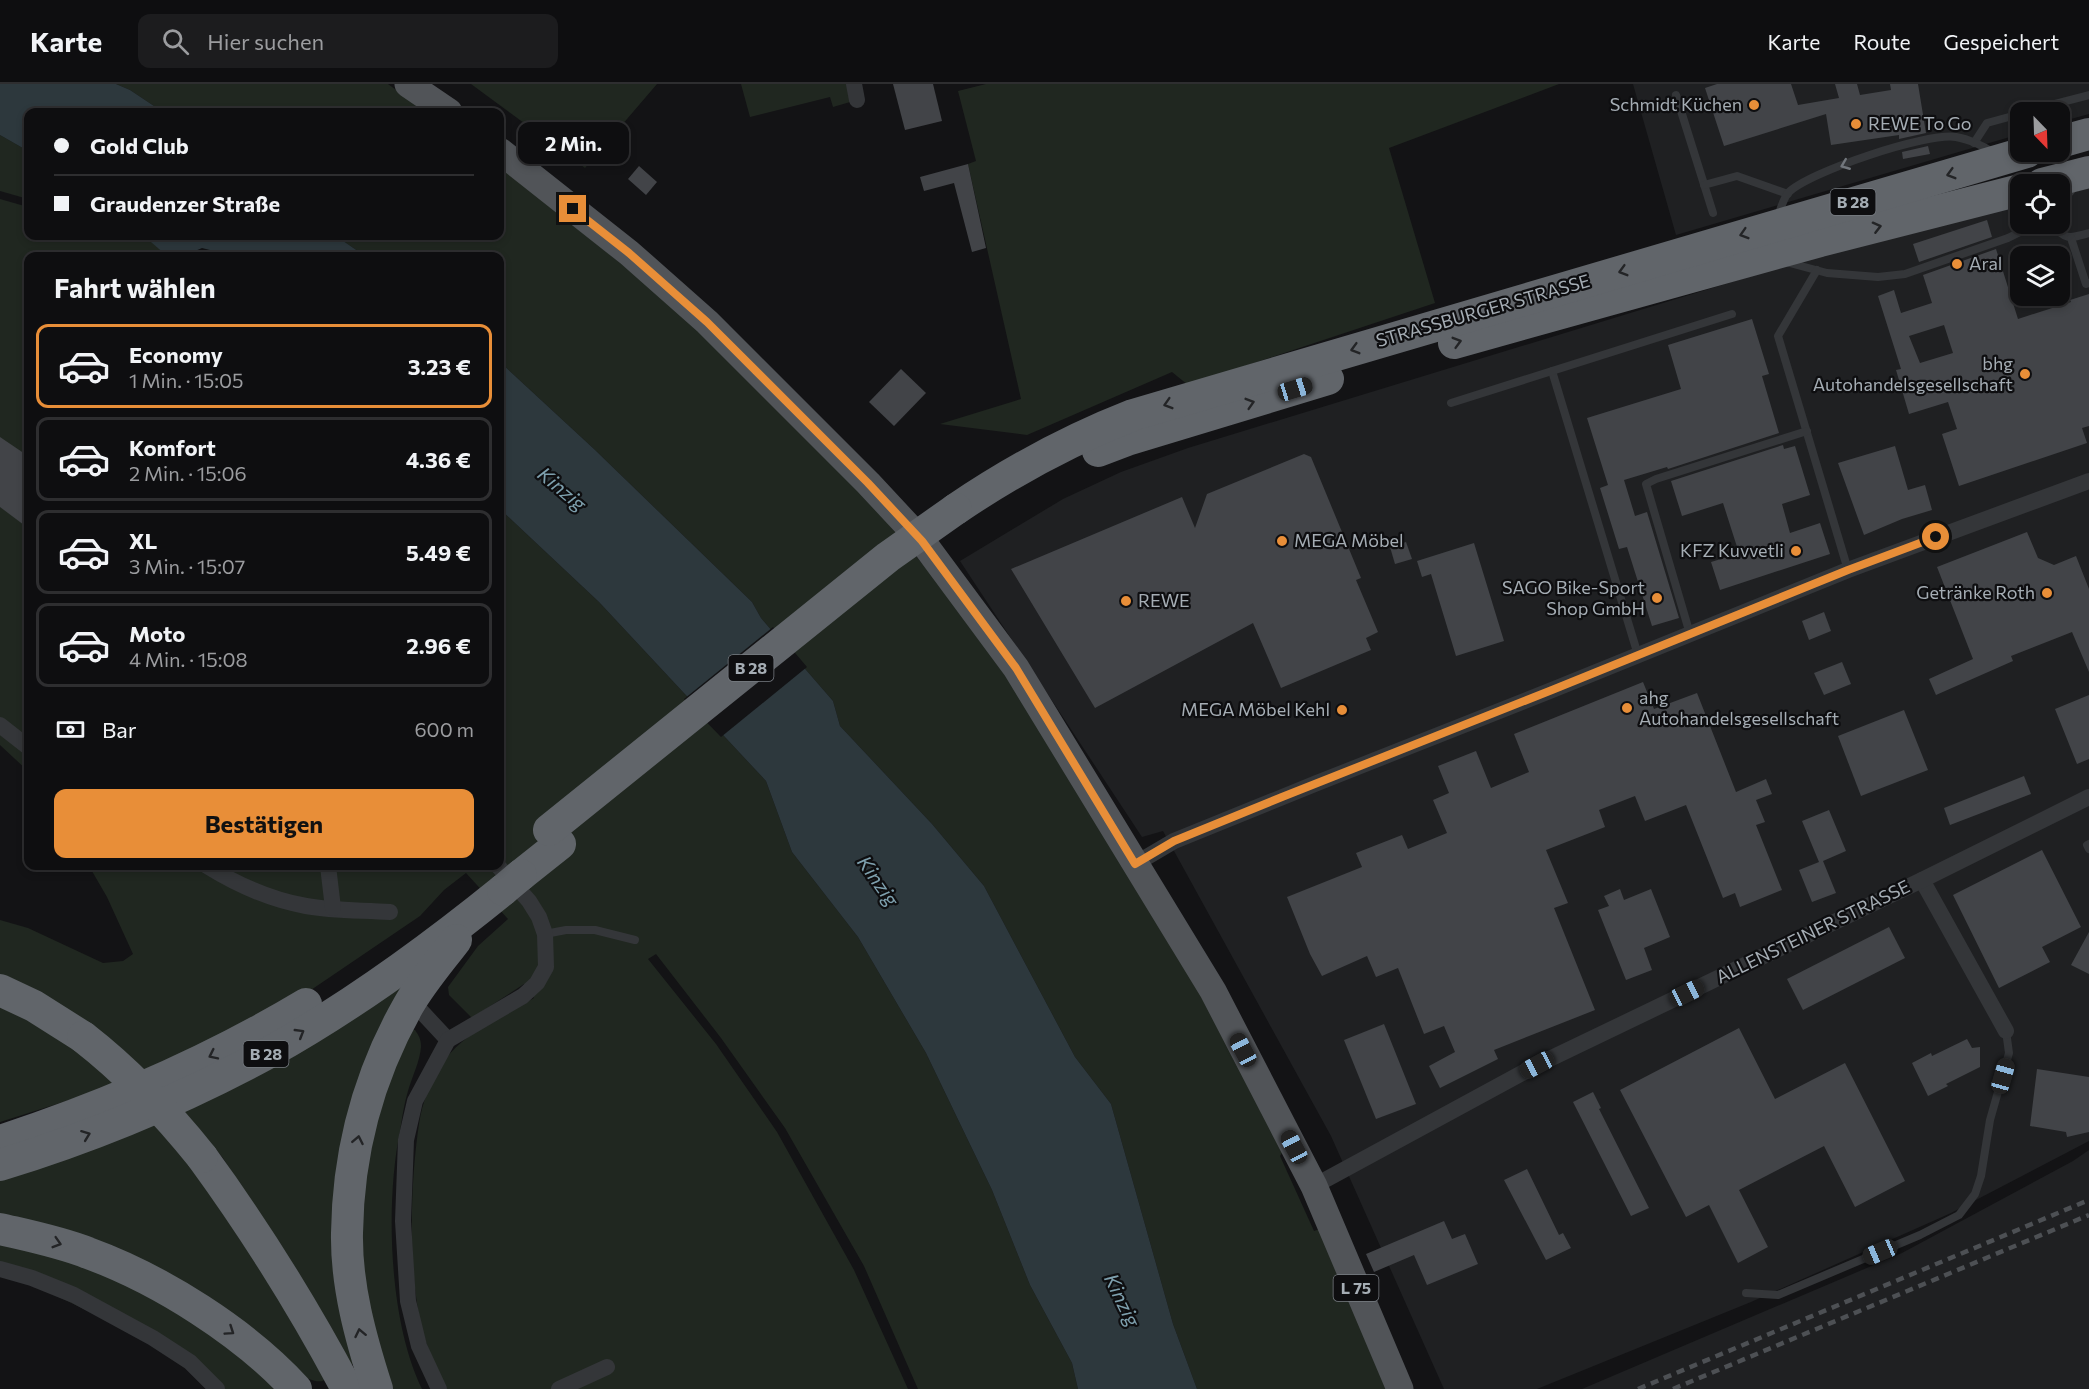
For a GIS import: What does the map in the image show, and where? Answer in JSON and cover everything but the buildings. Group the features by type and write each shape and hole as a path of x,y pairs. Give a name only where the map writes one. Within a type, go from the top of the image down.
{"highway":[{"path":"2070,139 2089,134"},
{"name":"STRASSBURGER STRASSE","path":"961,516 993,483 1043,454 1132,415 2010,156"},
{"name":"STRASSBURGER STRASSE","path":"961,516 1127,440 1379,364 1769,255 2010,193"},
{"name":"B 28","path":"0,1141 61,1121 183,1070 258,1033 332,989 505,874 899,571 961,516"},
{"name":"B 28","path":"0,1165 120,1122 177,1098 268,1053 410,962 477,911 505,874"},
{"path":"377,1389 363,1347 352,1292 346,1234 350,1179 363,1112 383,1054 409,1004 477,911"},
{"path":"0,990 34,1006 83,1037 114,1061 178,1126 271,1256 347,1389"},
{"path":"0,1229 88,1253 135,1273 191,1305 243,1341 285,1376 296,1389"}],"main road":[{"path":"408,84 443,108"},
{"name":"L 75","path":"504,154 629,253 707,322 868,483 922,541 1016,668 1213,991 1314,1186 1400,1389"}],"street":[{"path":"1135,864 1185,837 1848,570 2089,481"},
{"path":"0,725 24,744"},
{"name":"ALLENSTEINER STRASSE","path":"1314,1186 1537,1065 2089,797"},
{"path":"215,870 272,898 306,906 390,912"},
{"path":"328,870 333,908"},
{"path":"439,1389 419,1346 408,1301 403,1221 406,1140 415,1101 448,1040 523,996 537,983 546,967 545,934 539,917 529,901 505,874"},
{"path":"1922,880 2006,1031"},
{"path":"409,1004 421,1011 448,1040"},
{"path":"0,1269 32,1278 74,1295 143,1332 190,1362 217,1389"},
{"path":"559,1389 607,1367"}],"lane":[{"path":"1676,94 1713,213"},
{"path":"2061,102 2089,94"},
{"path":"1974,143 1987,123 2010,116"},
{"path":"1775,225 1788,194 1810,179 1870,155 1936,137 1956,137 2010,154"},
{"path":"1704,185 1737,176 1788,194"},
{"path":"2061,234 2071,238 2089,233"},
{"path":"1769,255 1827,273 1878,277 1905,274 2016,234"},
{"path":"2071,238 2086,284 2089,283"},
{"path":"1817,270 1778,336 1848,570"},
{"path":"1451,403 1732,314"},
{"path":"1552,371 1638,655"},
{"path":"1690,634 1646,484 1807,432"},
{"path":"545,934 566,930 595,930 635,940"},
{"path":"1746,1293 1778,1294 1920,1235 1959,1215 1975,1194 1981,1176 1990,1120 2009,1053 2006,1031"}],"shaded area":[{"path":"116,84 388,84 421,108 157,108 130,90"},
{"path":"471,84 657,84 585,168"},
{"path":"741,84 862,84 857,100 833,107 830,97 750,117"},
{"path":"986,84 1559,84 1389,148 1435,303 1188,385 1172,372 1027,435 940,424 1021,399 968,164 976,161 958,91"},
{"path":"1633,84 2089,84 2089,114 2070,119 2070,102 2010,102 2010,137 1676,235"},
{"path":"0,135 24,149 24,198 0,191"},
{"path":"504,169 661,296 882,510 890,526 932,575 1004,673 1166,928 1285,1148 1280,1156 1314,1231 1323,1228 1391,1389 1197,1389 1173,1324 1111,1104 1075,1057 984,886 932,824 840,726 833,701 761,618 752,602 504,366 504,252 359,252 342,240 504,240"},
{"path":"2089,188 2089,1141 1951,1213 1751,1302 1537,1389 1444,1389 1331,1136 1163,831 1142,837 960,561 1063,499 1121,472 1188,448 1784,266 2010,208 2010,234 2070,234 2070,193"},
{"path":"0,199 24,206 24,240 144,240 152,242 163,252 24,252 24,767 0,745"},
{"path":"504,513 599,602 766,781 792,852 858,937 926,1053 992,1190 1030,1285 1072,1363 1078,1389 918,1389 864,1266 785,1128 721,1038 656,954 648,959 716,1044 777,1132 854,1270 908,1389 447,1389 425,1339 415,1290 412,1203 420,1116 431,1083 439,1068 453,1051 485,1025 534,998 524,984 472,1018 449,995 448,987 478,946 508,919 466,873 444,890 420,916 308,992 147,1075 0,976 0,920 28,928 103,963 123,961 133,954 107,897 91,870 504,870"},
{"path":"400,981 408,985 353,1099 357,1362 348,1366 223,1158 180,1107"},
{"path":"0,1006 51,1030 117,1085 0,1122"},
{"path":"405,1029 415,1030 420,1038 421,1047 405,1101 395,1160 392,1193 393,1262 403,1331 411,1362 422,1389 388,1389 363,1304 358,1186"},
{"path":"151,1121 192,1168 228,1215 327,1378 323,1381 311,1380 281,1361 0,1220 0,1175"},
{"path":"2089,1150 2089,1389 1582,1389 1902,1253 2073,1161"},
{"path":"0,1240 72,1259 161,1298 284,1389 221,1389 193,1361 0,1269"}],"water":[{"path":"0,84 116,84 130,90 157,108 24,108 24,149 0,135"},
{"path":"144,240 342,240 359,252 212,252 202,248 195,252 162,252 151,242"},
{"name":"Kinzig","path":"504,366 752,602 761,618 833,701 840,726 932,824 984,886 1075,1057 1111,1104 1173,1324 1197,1389 1078,1389 1072,1363 1030,1285 992,1190 926,1053 858,937 792,852 766,781 599,602 504,513"}],"pier":[{"path":"773,627 807,667 721,737 684,699"}],"railway":[{"path":"1638,1389 2089,1200"},
{"path":"1673,1389 2089,1215"}],"place":[{"name":"Schmidt Küchen","path":"1754,105"},
{"name":"REWE To Go","path":"1856,124"},
{"name":"Aral","path":"1957,264"},
{"name":"bhg Autohandelsgesellschaft","path":"2025,374"},
{"name":"MEGA Möbel","path":"1282,541"},
{"name":"KFZ Kuvvetli","path":"1796,551"},
{"name":"Getränke Roth","path":"2047,593"},
{"name":"SAGO Bike-Sport Shop GmbH","path":"1657,598"},
{"name":"REWE","path":"1126,601"},
{"name":"ahg Autohandelsgesellschaft","path":"1627,708"},
{"name":"MEGA Möbel Kehl","path":"1342,710"}],"route":[{"path":"573,209 629,253 707,322 868,483 922,541 1016,668 1135,864 1174,841 1848,570 1936,537"}]}
